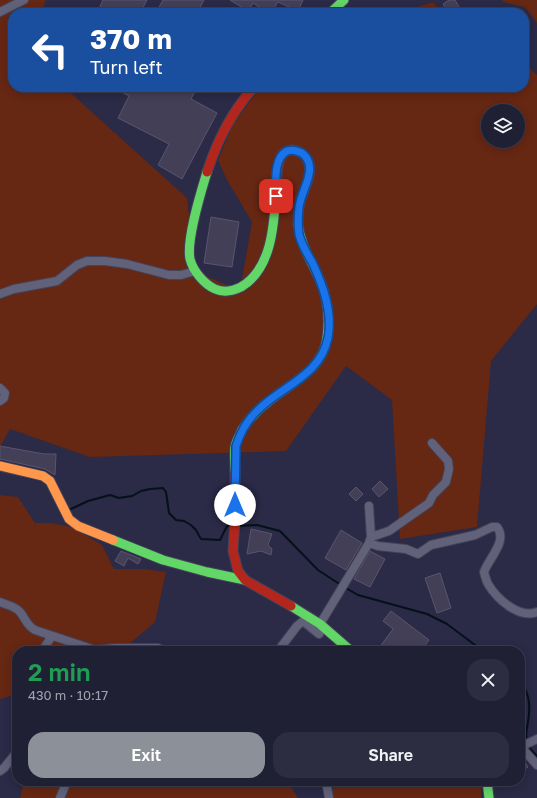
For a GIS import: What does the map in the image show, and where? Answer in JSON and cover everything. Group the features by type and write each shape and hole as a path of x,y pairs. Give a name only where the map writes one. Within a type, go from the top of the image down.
{"street":[{"path":"0,12 24,0"},
{"path":"245,580 238,571 233,551 235,531 236,446 238,438 250,419 258,410 308,374 325,349 328,337 328,320 324,292 320,279 300,236 298,227 299,205 309,175 307,159 299,152 291,150 284,153 280,158 275,211 266,255 250,281 242,288 230,292 208,285 195,271 189,255 201,192 214,149 221,131 228,119 249,92"},
{"path":"0,294 57,281 77,265 87,261 105,261 127,264 169,275 181,275 195,271"},
{"path":"0,388 5,392 4,398 0,402"},
{"path":"370,540 389,531 428,503 433,495 446,482 449,469 448,461 432,443"},
{"path":"0,466 43,476 50,481 69,519 78,526 163,560 207,572 245,580 306,614 322,625 345,646"},
{"path":"282,646 297,626 303,621 319,634 322,625 370,540 369,506"},
{"path":"370,540 378,546 406,550 418,554 431,545 475,535 497,526 500,530 501,536 484,572 487,582 498,598 508,605 525,614 537,612"},
{"path":"0,602 15,607 21,613 29,626 52,636 83,646"},
{"path":"45,646 52,636"},
{"path":"527,744 537,765"},
{"path":"0,771 12,758"},
{"path":"60,798 65,786"},
{"path":"327,786 330,798"},
{"path":"488,786 489,798"}],"shaded area":[{"path":"0,0 46,0 43,8 8,8 8,92 70,92 187,198 195,271 240,291 252,222 227,180 218,160 234,122 257,92 529,92 529,68 537,75 537,304 491,361 477,527 400,539 392,400 346,366 286,451 90,457 10,429 0,447"},
{"path":"503,0 537,0 537,23 529,12 529,8 503,2"},
{"path":"433,2 438,8 414,8"},
{"path":"0,495 18,497 35,523 50,523 72,527 102,545 114,569 144,569 166,572 155,622 127,646 12,646 12,695 0,699"},
{"path":"23,786 290,786 298,798 20,798"},
{"path":"334,786 481,786 481,798 331,798"}],"building":[{"path":"103,0 147,0 143,8 99,8"},
{"path":"163,0 204,0 200,8 159,8"},
{"path":"230,0 303,0 299,8 291,8 278,2 274,8 260,8 253,3 250,8 243,8"},
{"path":"449,0 455,0 460,8 445,8 443,4"},
{"path":"122,92 194,92 191,99 217,113 182,179 158,165 169,144 118,118 129,96"},
{"path":"211,217 239,222 232,267 204,263"},
{"path":"0,446 44,454 56,454 55,475 45,469 0,459"},
{"path":"380,481 388,489 379,497 372,489"},
{"path":"356,487 363,494 356,501 349,494"},
{"path":"251,529 272,534 268,545 272,549 271,555 261,551 247,554"},
{"path":"341,530 362,543 346,570 325,558"},
{"path":"121,551 141,559 138,564 128,558 124,566 115,561"},
{"path":"370,551 385,559 370,587 354,579"},
{"path":"440,573 451,608 437,613 425,578"},
{"path":"391,611 429,640 425,646 380,646 393,629 383,621"},
{"path":"525,762 528,767 525,769"}],"waterway":[{"path":"71,509 88,501 110,495 119,498 132,496 141,491 163,488 166,492 169,513 176,520 184,521 191,525 201,539 220,540 227,526 230,526"},
{"path":"239,526 257,525 280,531 318,570 341,585"},
{"path":"344,587 358,595 427,614 447,624 476,646"},
{"path":"525,690 529,704 529,716 526,733 527,741"},
{"path":"529,745 531,750 537,756"}],"traffic: fast":[{"path":"335,8 344,0"},
{"path":"207,172 192,228 189,251 191,264 200,277 211,287 218,290 228,291 241,287 251,279 259,269 265,258 272,232 276,193"},
{"path":"235,471 236,445 242,430 257,411 305,375 313,367 324,349 327,338 328,315 326,300 322,285 303,245 298,224"},
{"path":"113,540 163,560 207,572 245,580"},
{"path":"291,606 320,624 345,646"},
{"path":"488,786 489,798"}],"traffic: slow":[{"path":"0,466 43,476 50,481 69,519 78,526 113,540"}],"traffic: jam":[{"path":"207,172 226,127 238,107 250,92"},
{"path":"276,193 278,164 284,153 290,150 301,153 308,160 310,169 299,206 298,224"},
{"path":"235,471 235,520 233,551 238,571 245,580 291,606"}],"route":[{"path":"235,505 236,446 238,438 250,419 258,410 308,374 325,349 328,337 328,320 324,292 320,279 304,247 298,227 299,205 309,175 307,159 299,152 291,150 287,151 280,158 276,196"}]}
